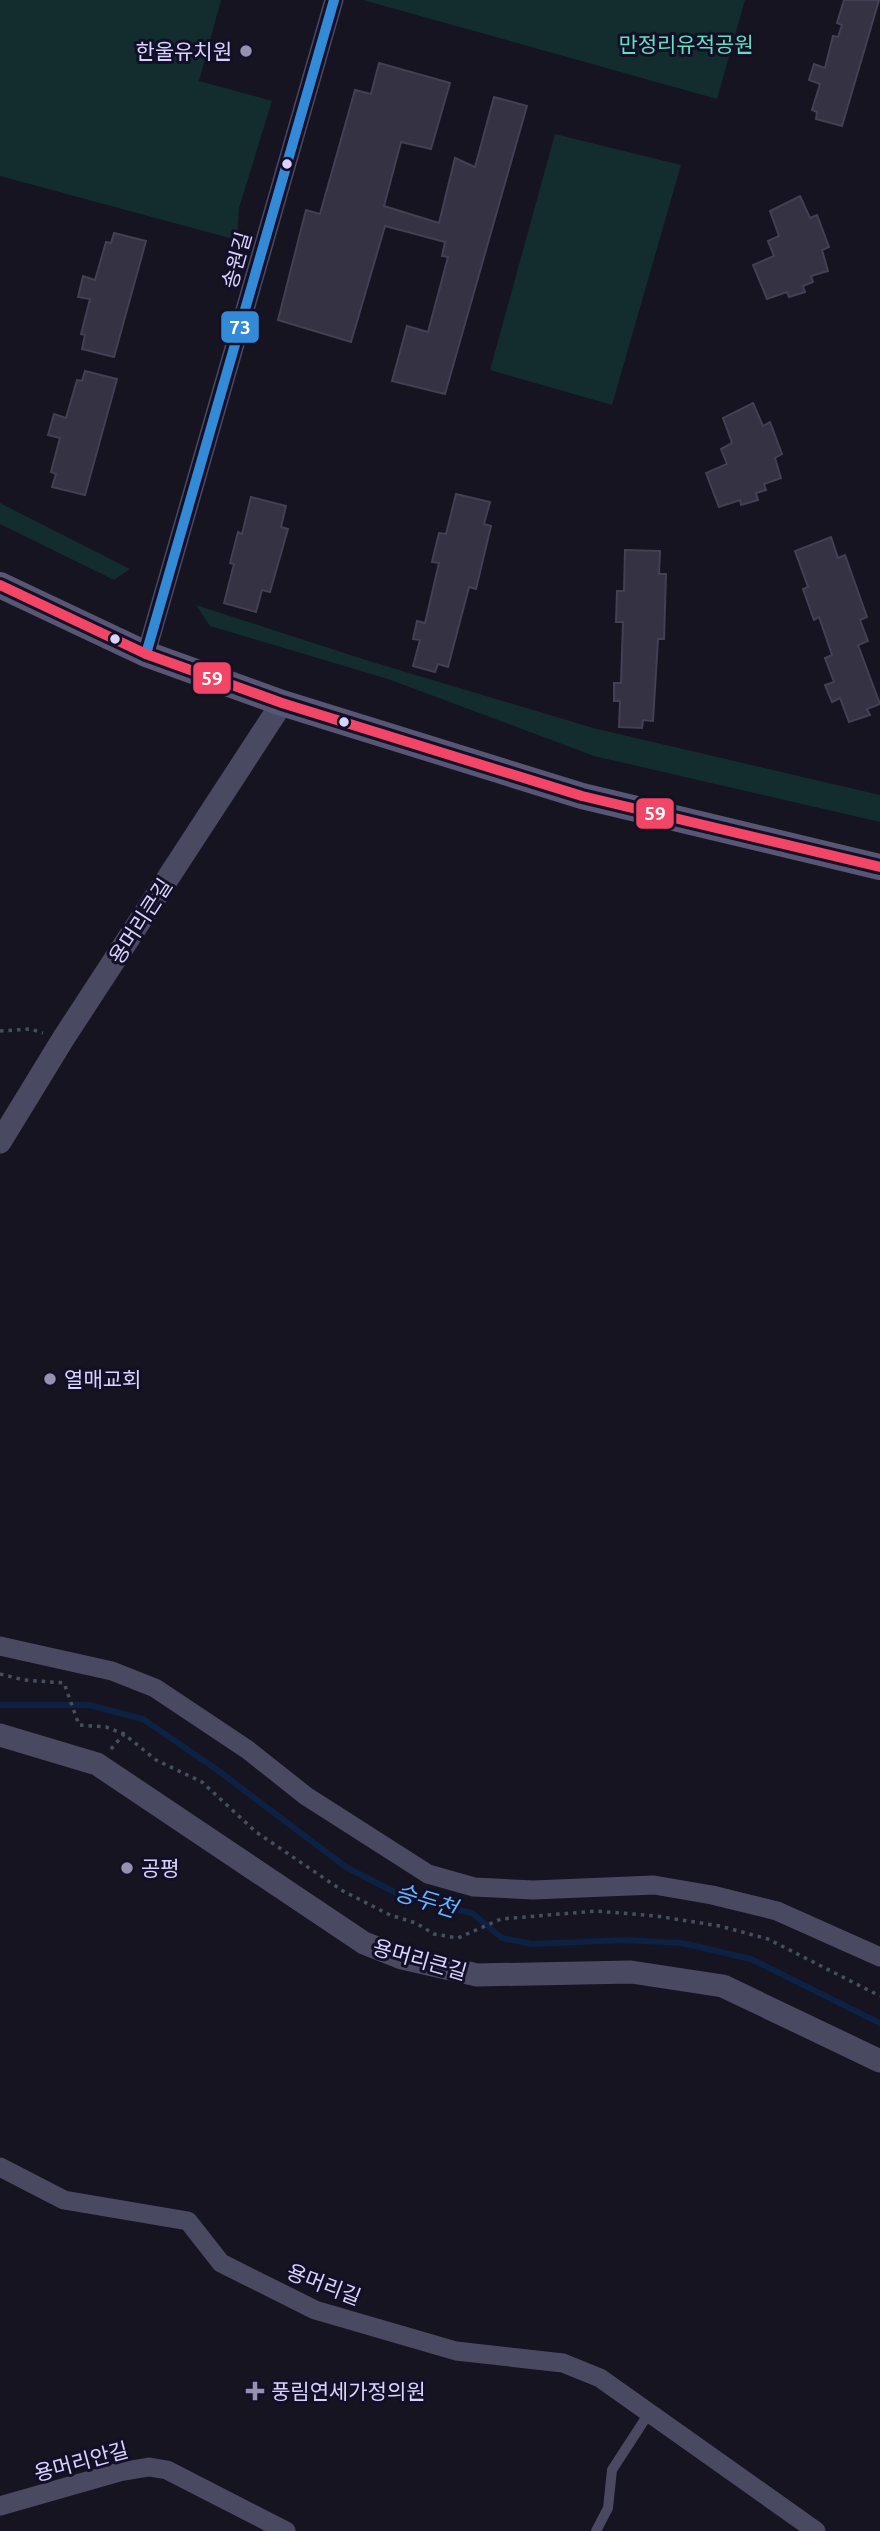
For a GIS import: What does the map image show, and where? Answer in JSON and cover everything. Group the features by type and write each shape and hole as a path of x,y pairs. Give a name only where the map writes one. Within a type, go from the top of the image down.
{"main road":[{"path":"0,585 146,654 282,703 582,796 880,867"}],"street":[{"name":"송원길","path":"146,654 334,0"},
{"name":"용머리큰길","path":"0,1142 63,1039 282,703"},
{"path":"0,1646 112,1671 155,1688 248,1750 306,1796 428,1874 474,1887 533,1890 654,1885 712,1895 777,1911 880,1957"},
{"name":"용머리큰길","path":"0,1735 97,1764 364,1943 402,1958 477,1975 631,1972 723,1986 880,2062"},
{"name":"용머리길","path":"0,2167 64,2200 188,2221 221,2263 316,2310 456,2351 563,2363 600,2378 816,2531"},
{"name":"용머리안길","path":"0,2507 119,2472 149,2467 167,2470 286,2531"}],"lane":[{"path":"596,2531 608,2508 612,2470 649,2413"}],"path":[{"path":"0,1031 30,1029 63,1039"},
{"path":"0,1674 24,1680 64,1683 79,1725 106,1727 124,1734 156,1760 202,1782 256,1832 343,1891 390,1915 416,1923 434,1934 458,1938 501,1919 596,1911 656,1916 720,1926 768,1939 880,1996"}],"green space":[{"path":"0,0 221,0 199,81 272,101 239,208 237,240 0,176"},
{"name":"만정리유적공원","path":"363,0 745,0 717,99"},
{"path":"555,134 681,165 612,405 490,370"},
{"path":"0,503 130,569 114,580 0,524"},
{"path":"196,605 369,661 593,728 880,795 880,822 594,756 388,679 210,626"}],"building":[{"path":"844,0 879,0 842,126 816,119 817,112 812,110 820,84 809,80 814,64 825,68 833,36 838,37 842,25 837,23"},
{"path":"379,63 450,83 431,149 401,142 384,206 439,223 455,158 475,167 494,97 527,106 445,394 392,381 407,326 428,332 448,257 442,256 445,242 385,226 351,342 278,320 306,210 320,214 355,90 371,94"},
{"path":"800,196 810,218 817,215 829,247 822,250 828,271 811,276 813,282 803,286 805,292 789,297 787,292 767,299 753,265 774,256 768,241 779,236 770,211"},
{"path":"114,233 146,241 114,357 82,349 85,335 81,334 90,299 78,297 83,276 95,280 106,242 111,243"},
{"path":"85,371 117,379 85,495 52,487 56,474 51,472 60,438 48,435 54,414 66,418 77,380 82,381"},
{"path":"753,403 763,426 770,422 782,454 775,458 781,478 764,484 766,490 756,493 758,500 741,505 740,500 719,507 706,473 727,464 721,449 732,443 723,418"},
{"path":"456,494 490,502 484,524 491,526 476,589 469,587 448,667 438,664 435,672 413,666 420,640 413,639 417,621 425,623 439,563 432,562 439,533 446,534"},
{"path":"251,497 286,506 281,527 288,529 270,592 262,590 256,612 224,603 234,564 230,563 238,532 242,534"},
{"path":"831,537 838,558 845,555 867,617 860,620 868,641 858,645 880,704 867,709 870,715 849,722 840,698 832,702 825,685 834,682 825,658 832,655 819,617 814,620 803,589 808,587 795,551"},
{"path":"625,550 660,551 659,574 666,574 664,639 658,639 653,721 643,720 642,728 619,727 620,701 614,701 614,683 621,683 623,622 616,622 617,591 624,591"}],"waterway":[{"name":"승두천","path":"0,1705 89,1705 143,1719 216,1769 346,1867 404,1897 472,1913 502,1938 532,1944 625,1940 682,1943 751,1959 880,2023"}],"transit line":[{"name":"73","path":"146,654 334,0"},
{"name":"59","path":"0,585 146,654 282,703 582,796 880,867"}],"place":[{"name":"한울유치원","path":"246,51"},
{"name":"열매교회","path":"50,1379"},
{"name":"공평","path":"127,1868"},
{"name":"풍림연세가정의원","path":"255,2391"}]}
